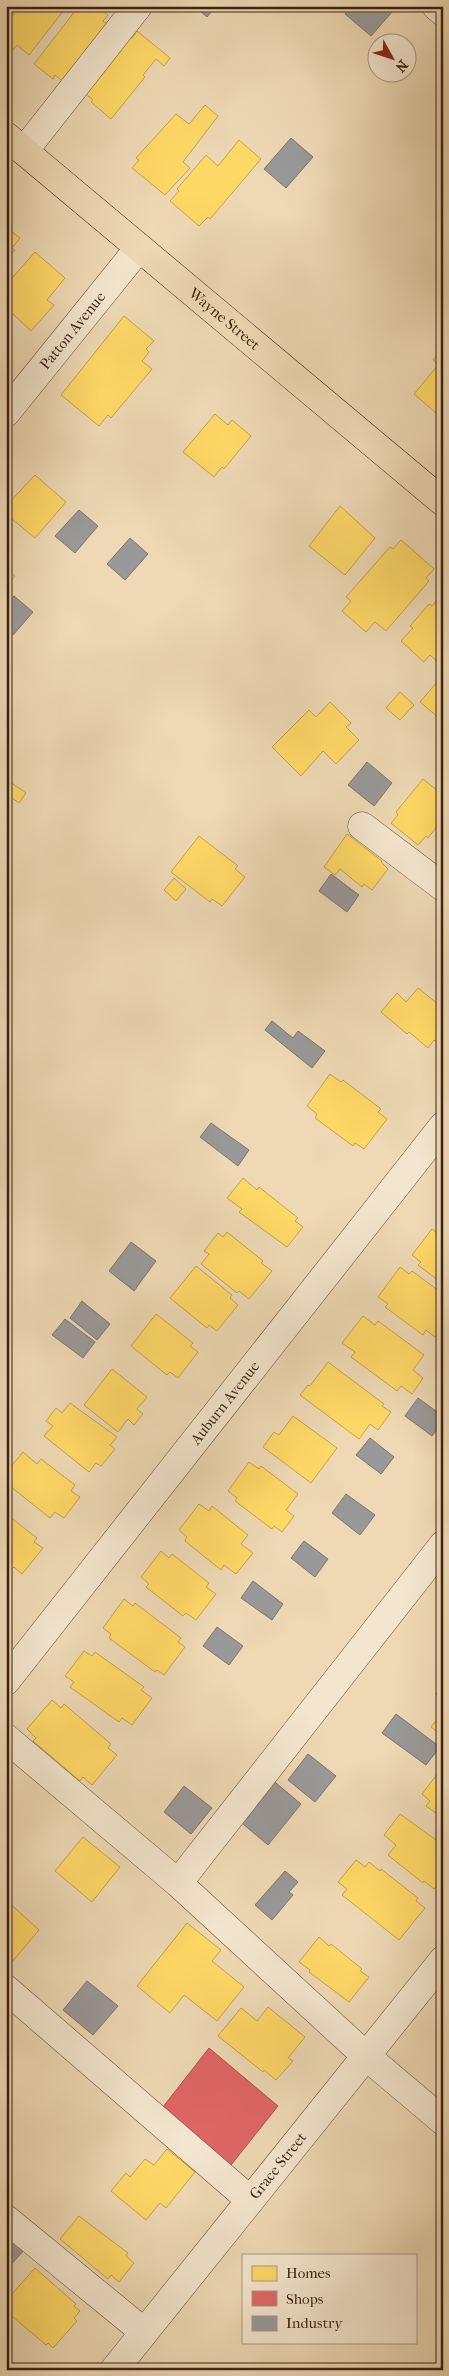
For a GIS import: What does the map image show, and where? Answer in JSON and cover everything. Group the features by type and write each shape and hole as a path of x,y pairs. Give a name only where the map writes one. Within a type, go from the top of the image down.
{"main road":[{"name":"Wayne Street","path":"15,144 443,502"}],"street":[{"path":"15,144 138,6"},
{"path":"436,6 443,12"},
{"name":"Patton Avenue","path":"6,413 139,248"},
{"path":"362,826 443,887"},
{"name":"Auburn Avenue","path":"6,1681 443,1126"},
{"path":"178,1883 443,1545"},
{"path":"6,1738 178,1883 366,2056 443,2121"},
{"name":"Grace Street","path":"114,2370 443,1960"},
{"path":"6,1989 250,2200"},
{"path":"6,2219 144,2332"}],"building: Homes":[{"path":"19,6 67,6 29,55 17,45 13,50 6,45 6,26"},
{"path":"79,6 97,6 108,15 103,21 110,26 66,84 55,75 53,79 34,64"},
{"path":"137,31 170,58 164,66 156,59 143,75 145,77 111,119 91,102 93,100 83,92 129,36 132,38"},
{"path":"205,105 218,116 183,162 190,168 165,195 132,168 139,160 136,158 176,114 189,124"},
{"path":"239,140 261,159 210,219 208,217 199,226 170,201 179,191 177,189 206,155 218,166"},
{"path":"6,227 20,238 12,248 15,250 6,260"},
{"path":"35,252 65,278 47,300 54,305 31,331 13,314 6,322 6,285"},
{"path":"124,316 154,341 146,349 149,352 142,361 152,369 111,418 108,415 99,426 61,395"},
{"path":"443,349 443,419 414,394 438,365 433,360"},
{"path":"215,414 228,425 232,420 251,436 224,469 222,467 214,477 183,452"},
{"path":"35,475 66,502 35,538 6,514 6,506"},
{"path":"340,506 375,538 345,575 309,546"},
{"path":"401,540 434,569 426,578 429,581 386,631 375,622 366,632 342,611 351,601 346,597 390,547 393,549"},
{"path":"6,569 15,576 6,587"},
{"path":"437,600 443,605 443,656 438,662 430,655 424,662 401,641 413,628 410,626 429,604 432,606"},
{"path":"443,675 443,714 439,718 420,702"},
{"path":"400,692 414,705 400,720 386,708"},
{"path":"330,702 351,723 346,727 359,740 336,764 323,751 301,776 272,747 309,710 316,717"},
{"path":"6,779 26,793 19,803 12,798 9,802 6,800"},
{"path":"423,779 443,795 443,819 428,838 426,836 418,845 391,823 398,815 396,812"},
{"path":"347,834 382,861 388,869 372,890 364,884 362,887 340,869 335,875 324,867"},
{"path":"199,836 238,866 235,869 245,877 222,906 212,899 210,902 171,872"},
{"path":"174,878 186,889 176,901 164,890"},
{"path":"418,988 443,1008 443,1040 440,1044 434,1040 428,1048 409,1032 407,1034 381,1012 397,993 406,1002"},
{"path":"330,1074 341,1082 343,1080 381,1109 378,1112 387,1119 364,1149 355,1143 353,1146 315,1118 317,1114 307,1106"},
{"path":"243,1178 257,1190 259,1187 298,1218 295,1221 303,1227 287,1247 239,1212 242,1209 227,1198"},
{"path":"432,1229 440,1235 443,1233 443,1284 418,1265 421,1262 412,1255"},
{"path":"227,1232 263,1261 261,1263 272,1271 249,1299 239,1291 237,1293 201,1264 209,1254 204,1251 218,1233 223,1237"},
{"path":"196,1266 232,1295 230,1298 238,1305 217,1331 209,1325 207,1328 170,1298"},
{"path":"400,1267 409,1274 412,1271 443,1294 443,1308 438,1314 443,1317 443,1327 435,1337 426,1330 423,1335 385,1307 388,1304 378,1297"},
{"path":"156,1314 193,1343 190,1346 198,1352 178,1378 170,1372 167,1375 131,1346"},
{"path":"363,1316 375,1325 378,1321 424,1355 413,1370 423,1378 412,1394 401,1386 397,1391 351,1357 355,1352 342,1343"},
{"path":"328,1362 384,1404 382,1406 391,1412 378,1430 370,1424 359,1439 300,1395 308,1385 310,1386"},
{"path":"112,1369 147,1397 137,1409 143,1414 134,1425 128,1419 118,1432 84,1405"},
{"path":"70,1403 117,1437 110,1445 115,1449 101,1466 96,1463 89,1472 44,1436 53,1426 46,1421 56,1408 62,1413"},
{"path":"293,1416 337,1448 311,1483 263,1447 274,1432 279,1435"},
{"path":"23,1452 37,1464 41,1459 75,1485 71,1491 80,1497 64,1518 55,1512 50,1518 6,1483 6,1479 11,1473 8,1470"},
{"path":"249,1462 259,1469 261,1466 298,1494 286,1510 294,1516 282,1532 274,1526 272,1529 235,1501 237,1498 228,1491"},
{"path":"199,1504 209,1511 212,1506 248,1535 241,1544 253,1553 236,1574 224,1565 221,1570 185,1541 187,1537 179,1530"},
{"path":"6,1514 37,1538 34,1542 43,1548 22,1574 14,1567 11,1570 6,1566"},
{"path":"161,1551 169,1558 172,1554 209,1583 206,1587 216,1594 196,1620 186,1613 183,1616 146,1587 149,1584 141,1577"},
{"path":"124,1599 133,1606 135,1603 181,1638 178,1642 185,1647 164,1675 157,1670 155,1672 109,1638 111,1634 103,1628"},
{"path":"84,1651 92,1656 95,1652 144,1687 141,1690 152,1698 132,1725 122,1718 119,1722 70,1687 74,1682 65,1676"},
{"path":"52,1700 61,1708 64,1704 111,1744 108,1748 117,1755 92,1785 83,1777 80,1781 33,1741 36,1738 27,1729"},
{"path":"443,1712 443,1736 431,1727"},
{"path":"442,1768 443,1818 426,1806 430,1801 422,1794"},
{"path":"400,1814 443,1845 443,1878 434,1889 424,1881 423,1883 388,1855 396,1845 384,1835"},
{"path":"83,1837 120,1867 92,1902 55,1871"},
{"path":"356,1860 365,1867 369,1862 380,1871 381,1869 418,1898 416,1901 425,1908 399,1940 342,1895 347,1889 338,1882"},
{"path":"6,1900 39,1930 7,1968 6,1967"},
{"path":"187,1923 221,1950 212,1961 244,1987 217,2021 184,1995 170,2013 137,1986"},
{"path":"319,1937 329,1946 331,1944 369,1977 349,2002 309,1972 310,1970 299,1962"},
{"path":"268,2007 305,2037 288,2058 293,2061 276,2080 218,2036 241,2008 257,2021"},
{"path":"167,2149 195,2172 166,2208 160,2203 146,2220 111,2191 126,2173 130,2177 145,2159 154,2165"},
{"path":"79,2216 128,2253 126,2256 134,2263 119,2282 111,2275 108,2279 60,2239"},
{"path":"35,2268 76,2304 74,2306 80,2311 74,2318 77,2321 53,2348 48,2343 46,2345 6,2311 6,2301"},
{"path":"6,2360 17,2370 6,2370"}],"building: Shops":[{"path":"209,2048 278,2106 227,2170 159,2112"}],"building: Industry":[{"path":"194,6 216,6 207,17"},
{"path":"351,6 385,6 392,12 374,32 366,32 345,14"},
{"path":"291,138 313,157 286,188 264,169"},
{"path":"79,510 98,526 75,553 55,536"},
{"path":"130,538 148,554 125,580 107,564"},
{"path":"14,596 33,612 13,635 6,630 6,605"},
{"path":"367,762 392,783 374,806 348,785"},
{"path":"331,874 359,895 347,912 319,891"},
{"path":"272,1021 293,1038 298,1031 325,1051 312,1068 265,1030"},
{"path":"211,1123 249,1150 238,1166 200,1137"},
{"path":"131,1242 156,1261 134,1291 109,1271"},
{"path":"82,1301 110,1324 97,1340 70,1318"},
{"path":"65,1319 95,1342 83,1358 52,1335"},
{"path":"418,1398 443,1416 443,1422 432,1436 405,1416"},
{"path":"370,1438 394,1457 381,1474 356,1455"},
{"path":"346,1494 375,1515 360,1535 332,1513"},
{"path":"304,1541 328,1559 315,1577 291,1558"},
{"path":"253,1581 283,1604 272,1620 241,1598"},
{"path":"217,1627 243,1646 229,1665 203,1646"},
{"path":"443,1685 443,1699 436,1694"},
{"path":"396,1714 440,1747 426,1765 382,1733"},
{"path":"308,1754 336,1776 315,1802 288,1780"},
{"path":"270,1778 301,1804 268,1845 237,1819"},
{"path":"184,1786 212,1808 191,1834 164,1812"},
{"path":"285,1871 298,1882 289,1892 293,1895 272,1920 255,1905"},
{"path":"87,1981 118,2006 93,2035 63,2010"},
{"path":"6,2230 26,2248 7,2269 6,2269"}]}
